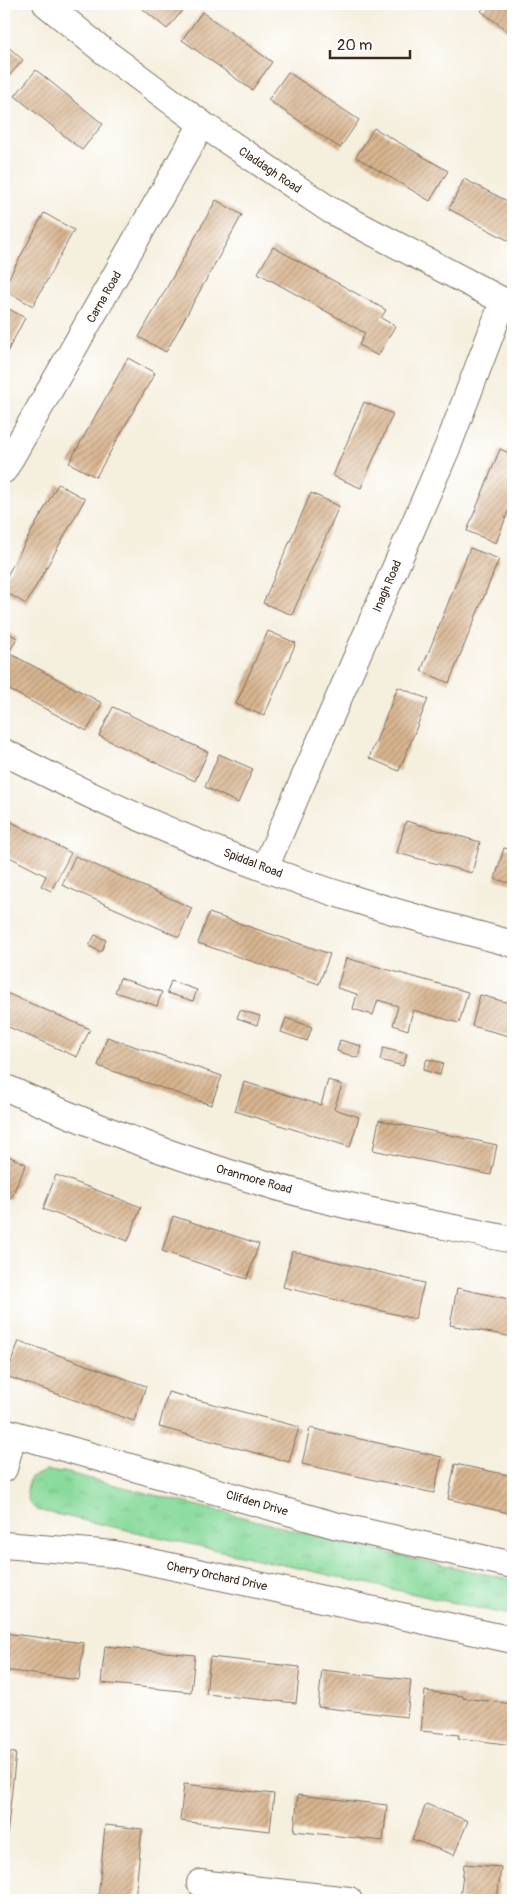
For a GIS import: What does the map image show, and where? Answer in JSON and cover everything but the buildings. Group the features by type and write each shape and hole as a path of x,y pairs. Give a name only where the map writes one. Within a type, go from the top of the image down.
{"street":[{"name":"Claddagh Road","path":"46,4 100,49 202,124 330,210 508,304"},
{"name":"Carna Road","path":"4,470 202,124"},
{"name":"Inagh Road","path":"265,868 508,304"},
{"name":"Spiddal Road","path":"4,752 60,781 163,828 265,868 360,901 513,944"},
{"name":"Oranmore Road","path":"4,1087 99,1127 207,1165 318,1198 513,1240"},
{"path":"4,1469 8,1433"},
{"name":"Clifden Drive","path":"8,1433 334,1525 513,1565"},
{"name":"Cherry Orchard Drive","path":"4,1545 114,1554 513,1640"},
{"path":"200,1883 349,1900"}],"green space":[{"path":"46,1471 64,1472 349,1544 513,1580 513,1616 37,1510 30,1503 27,1491 31,1477"}]}
